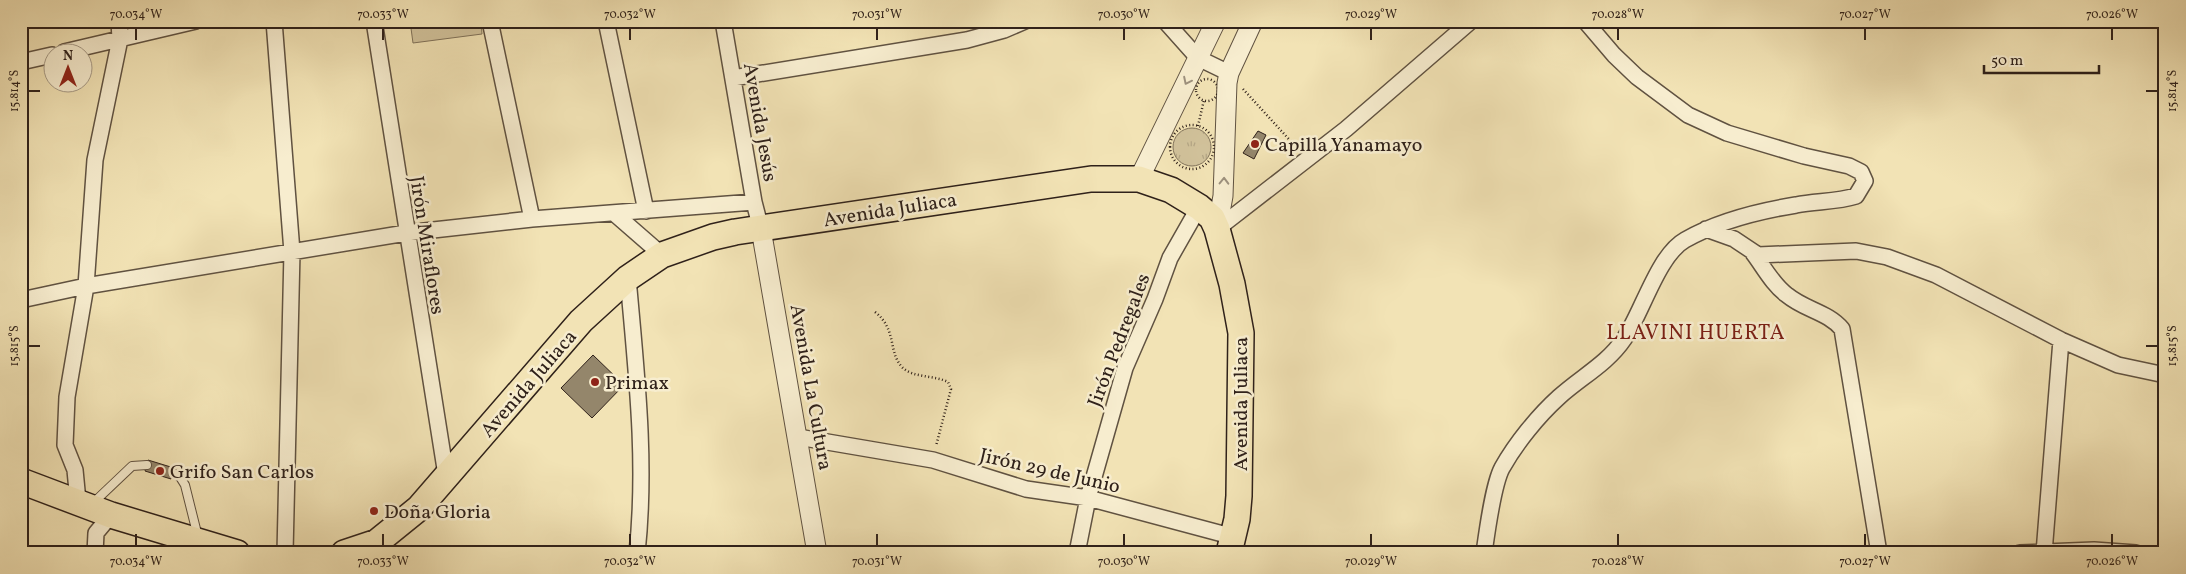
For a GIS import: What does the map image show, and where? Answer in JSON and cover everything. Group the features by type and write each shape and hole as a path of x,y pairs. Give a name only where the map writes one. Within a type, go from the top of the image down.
{"highway":[{"name":"Avenida Juliaca","path":"344,553 377,542 404,523 498,419 581,321 628,278 662,254 713,237 1091,179 1139,179 1171,190 1199,207 1212,218 1217,229 1232,284 1241,333 1240,472 1232,545"},
{"path":"21,481 93,507 236,553"}],"street":[{"path":"95,553 96,533 93,507 75,470 65,445 64,436 70,372 86,286 95,160 120,39 119,21"},
{"path":"92,46 196,21"},
{"path":"274,21 292,252 285,553"},
{"name":"Jirón Miraflores","path":"374,21 406,233 446,475"},
{"path":"490,21 532,219"},
{"path":"606,21 646,211"},
{"name":"Avenida Jesús","path":"723,21 754,202 761,229"},
{"path":"733,78 967,40 1004,30 1026,21"},
{"path":"1165,21 1198,58 1229,73"},
{"path":"1139,179 1216,21"},
{"path":"1217,229 1223,196 1226,93 1229,73 1253,21"},
{"path":"1217,229 1308,160 1471,21"},
{"path":"1484,553 1501,469 1516,448 1559,398 1605,362 1624,339 1668,257 1682,241 1706,229 1774,209 1856,196 1865,180 1861,172 1849,166 1804,156 1727,132 1688,116 1637,77 1614,56 1585,21"},
{"path":"21,62 42,57"},
{"path":"21,300 86,286 406,233 532,219 754,202"},
{"name":"Jirón Pedregales","path":"1077,553 1088,498 1117,393 1133,346 1155,300 1180,237 1199,207"},
{"path":"616,214 662,254"},
{"name":"Avenida La Cultura","path":"761,229 817,553"},
{"path":"1706,229 1734,240 1752,253 1785,294 1806,309 1835,320 1842,329 1879,553"},
{"path":"1752,253 1856,251 1887,257 1936,275 2061,340 2118,365 2165,375"},
{"path":"628,278 642,433 642,511 638,553"},
{"path":"2044,552 2061,340"},
{"name":"Jirón 29 de Junio","path":"798,437 933,460 1026,489 1088,498 1232,545"},
{"path":"2020,553 2136,553"}],"lane":[{"path":"93,507 132,466 146,465"},
{"path":"173,474 180,477 185,485 199,541"}],"path":[{"path":"1229,73 1308,160"},
{"path":"1209,80 1215,82 1218,92 1211,100 1204,100 1199,97 1196,89 1202,81 1209,80"},
{"path":"1198,126 1204,100"},
{"path":"1191,125 1198,126 1209,134 1214,146 1213,153 1206,164 1194,170 1187,169 1175,162 1171,156 1170,142 1178,130 1191,125"},
{"path":"875,312 885,320 889,328 896,358 903,368 912,373 939,377 948,382 951,389 933,460"}],"green space":[{"path":"410,21 481,21 482,34 413,43"},
{"path":"1192,128 1205,134 1211,147 1205,160 1192,166 1179,160 1173,147 1179,134"}],"building":[{"name":"Capilla Yanamayo","path":"1258,131 1266,135 1254,159 1243,153"},
{"path":"593,355 624,385 592,418 561,388"},
{"path":"148,460 174,468 171,479 145,471"}],"place":[{"name":"Capilla Yanamayo","path":"1255,144"},
{"name":"Primax","path":"595,382"},
{"name":"Grifo San Carlos","path":"160,471"},
{"name":"Doña Gloria","path":"374,511"}],"district":[{"name":"LLAVINI HUERTA","path":"1696,332"}]}
